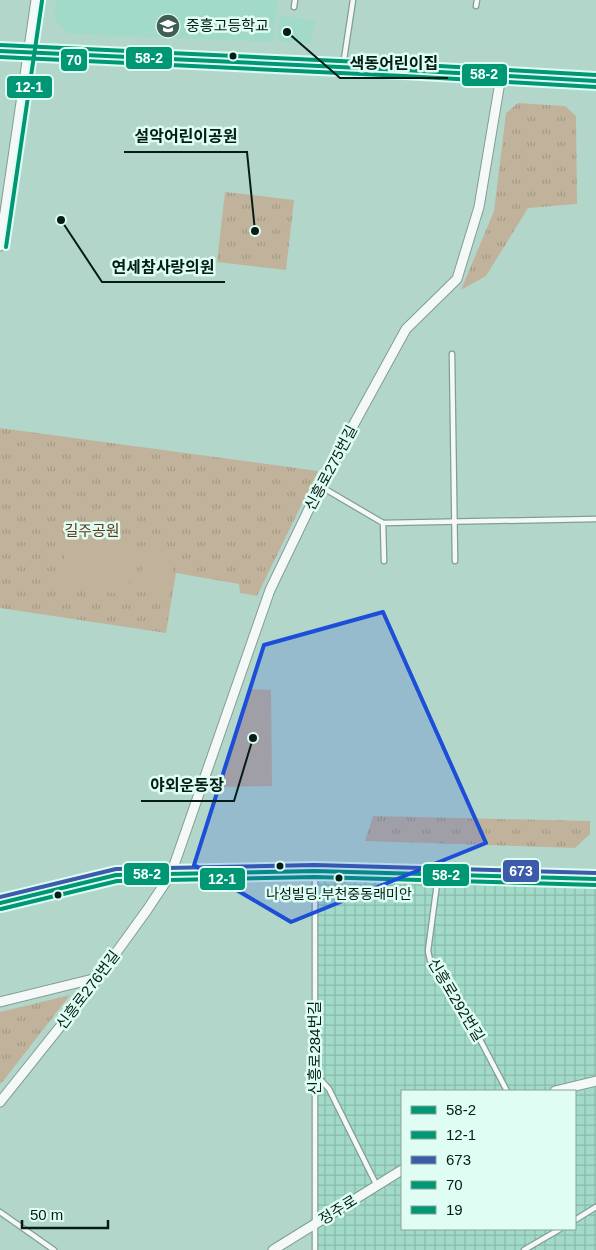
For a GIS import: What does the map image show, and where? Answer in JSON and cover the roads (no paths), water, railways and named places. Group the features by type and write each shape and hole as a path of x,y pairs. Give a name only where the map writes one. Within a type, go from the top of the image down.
{"street":[{"path":"0,246 36,0"},
{"path":"0,52 343,67 596,81"},
{"name":"신흥로275번길","path":"171,874 270,590 320,486 406,329 457,279 479,207 501,76"},
{"path":"0,903 116,875 315,871 596,879"},
{"name":"신흥로276번길","path":"0,1102 98,978 171,874"},
{"path":"0,1002 98,978"},
{"path":"559,1090 596,1081"},
{"name":"정주로","path":"273,1250 401,1171"}],"lane":[{"path":"294,7 295,0"},
{"path":"343,67 353,0"},
{"path":"476,6 477,0"},
{"path":"452,354 455,562"},
{"path":"320,486 383,523 596,519"},
{"path":"383,523 384,561"},
{"name":"신흥로284번길","path":"314,1250 315,871"},
{"name":"신흥로292번길","path":"438,875 428,950 430,960 466,1013 506,1090"},
{"path":"314,1072 330,1089 377,1186"},
{"path":"576,1219 596,1207"},
{"path":"0,1212 54,1250"},
{"path":"524,1250 558,1230"}],"place":[{"name":"중흥고등학교","path":"168,26"},
{"name":"색동어린이집","path":"287,32"},
{"name":"연세참사랑의원","path":"61,220"},
{"name":"설악어린이공원","path":"255,231"},
{"name":"야외운동장","path":"253,738"},
{"name":"나성빌딩.부천중동래미안","path":"339,878"}],"park label":[{"name":"길주공원","path":"92,531"}]}
